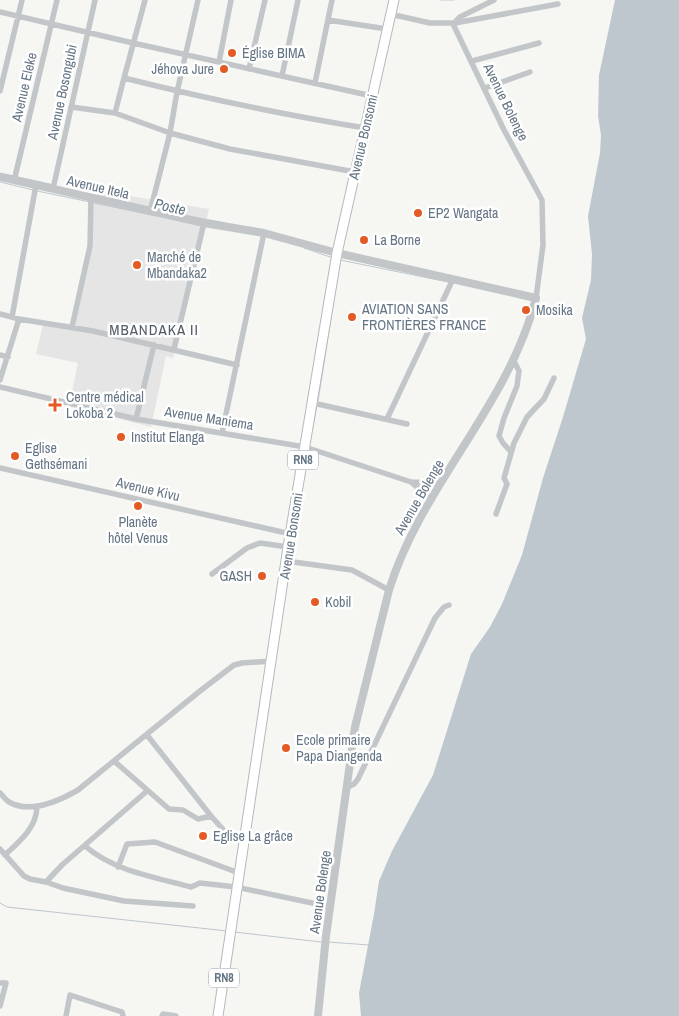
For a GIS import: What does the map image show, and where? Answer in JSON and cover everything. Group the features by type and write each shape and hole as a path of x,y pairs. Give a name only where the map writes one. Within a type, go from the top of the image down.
{"main road":[{"name":"Avenue Bonsomi","path":"218,1016 236,887 246,840 288,547 337,253 394,0"}],"street":[{"path":"0,91 22,0"},
{"name":"Avenue Eleke","path":"14,181 57,0"},
{"name":"Avenue Bosongubi","path":"53,189 95,0"},
{"path":"115,113 144,0"},
{"path":"150,212 170,133 177,92 198,0"},
{"path":"218,62 231,0"},
{"path":"249,69 265,0"},
{"path":"282,76 298,0"},
{"path":"315,83 332,0"},
{"path":"455,23 460,17 494,0"},
{"path":"390,14 425,22 455,23 558,4"},
{"path":"0,12 372,96"},
{"path":"328,20 387,28"},
{"name":"Avenue Bolenge","path":"318,1016 326,936 354,727 390,590 404,549 514,361 536,298 543,245 542,200 504,130 454,26 455,23"},
{"path":"472,61 539,43"},
{"path":"485,88 530,72"},
{"path":"124,78 177,92 280,114 365,128"},
{"path":"71,107 115,113 170,133 230,149 355,172"},
{"name":"Avenue Itela","path":"0,177 150,212 264,234 337,253 536,298"},
{"path":"12,317 36,185"},
{"path":"72,327 90,246 91,197"},
{"path":"174,349 204,223"},
{"path":"222,432 264,234"},
{"path":"387,419 453,279"},
{"path":"0,314 19,319 72,327 237,365"},
{"path":"0,380 19,319"},
{"path":"136,419 154,345"},
{"path":"0,355 8,356"},
{"path":"511,452 503,444 500,436 504,418 517,386 519,370 514,361"},
{"path":"496,514 507,484 504,478 511,452 527,417 544,399 554,378"},
{"name":"Avenue Maniema","path":"0,387 136,419 305,447 411,482"},
{"path":"313,403 407,424"},
{"name":"Avenue Kivu","path":"0,468 291,534"},
{"path":"411,482 441,483"},
{"path":"411,482 432,500"},
{"path":"212,574 247,548 260,543 288,547"},
{"path":"286,561 352,570 390,590"},
{"path":"346,788 354,784 358,779 435,618 439,612 449,605"},
{"path":"0,794 9,802 37,806 64,798 78,790 200,691 234,666 242,663 272,661"},
{"path":"147,735 228,835 246,840"},
{"path":"114,761 169,809 183,810 198,819 211,816"},
{"path":"46,882 62,865 148,791"},
{"path":"5,855 28,832 35,821 37,806"},
{"path":"118,867 127,844 155,842 239,873"},
{"path":"85,846 98,857 118,867 191,887 200,882 236,887 331,907"},
{"path":"0,849 24,876 30,879 124,901 193,906"},
{"path":"0,1006 3,983"},
{"path":"66,1016 70,995 122,1012 123,1016"},
{"path":"162,1016 163,1014 176,1016"}],"shaded area":[{"path":"615,0 679,0 679,1016 361,1016 359,993 379,881 392,851 433,775 471,654 490,627 502,604 522,555 543,478 586,339 582,318 591,280 592,254 588,216 600,153 601,135 598,116 599,75"},
{"path":"93,190 209,209 173,358 166,356 151,427 69,406 78,363 36,354 44,321 71,324 89,246"}],"waterway":[{"path":"441,0 454,0"},
{"path":"350,214 370,128"},
{"path":"0,173 14,176"},
{"path":"18,177 50,184"},
{"name":"Poste","path":"0,182 33,190"},
{"name":"Poste","path":"37,191 90,202"},
{"name":"Poste","path":"94,203 156,216"},
{"path":"193,217 226,223"},
{"name":"Poste","path":"304,248 333,258"},
{"name":"Poste","path":"340,260 448,282"},
{"path":"318,401 339,267"},
{"name":"Poste","path":"520,298 529,300"},
{"path":"312,431 317,405"},
{"path":"0,903 7,907 227,931"},
{"path":"234,932 321,942"},
{"path":"328,942 369,945"}],"place":[{"name":"Église BIMA","path":"232,53"},
{"name":"Jéhova Jure","path":"224,69"},
{"name":"EP2 Wangata","path":"418,213"},
{"name":"La Borne","path":"364,240"},
{"name":"Marché de Mbandaka2","path":"137,265"},
{"name":"Mosika","path":"526,310"},
{"name":"AVIATION SANS FRONTIÈRES FRANCE","path":"352,317"},
{"name":"Centre médical Lokoba 2","path":"55,405"},
{"name":"Institut Elanga","path":"121,437"},
{"name":"Eglise Gethsémani","path":"15,456"},
{"name":"Planète hôtel Venus","path":"138,506"},
{"name":"GASH","path":"262,576"},
{"name":"Kobil","path":"315,602"},
{"name":"Ecole primaire Papa Diangenda","path":"286,748"},
{"name":"Eglise La grâce","path":"203,836"}],"district":[{"name":"MBANDAKA II","path":"154,330"}]}
